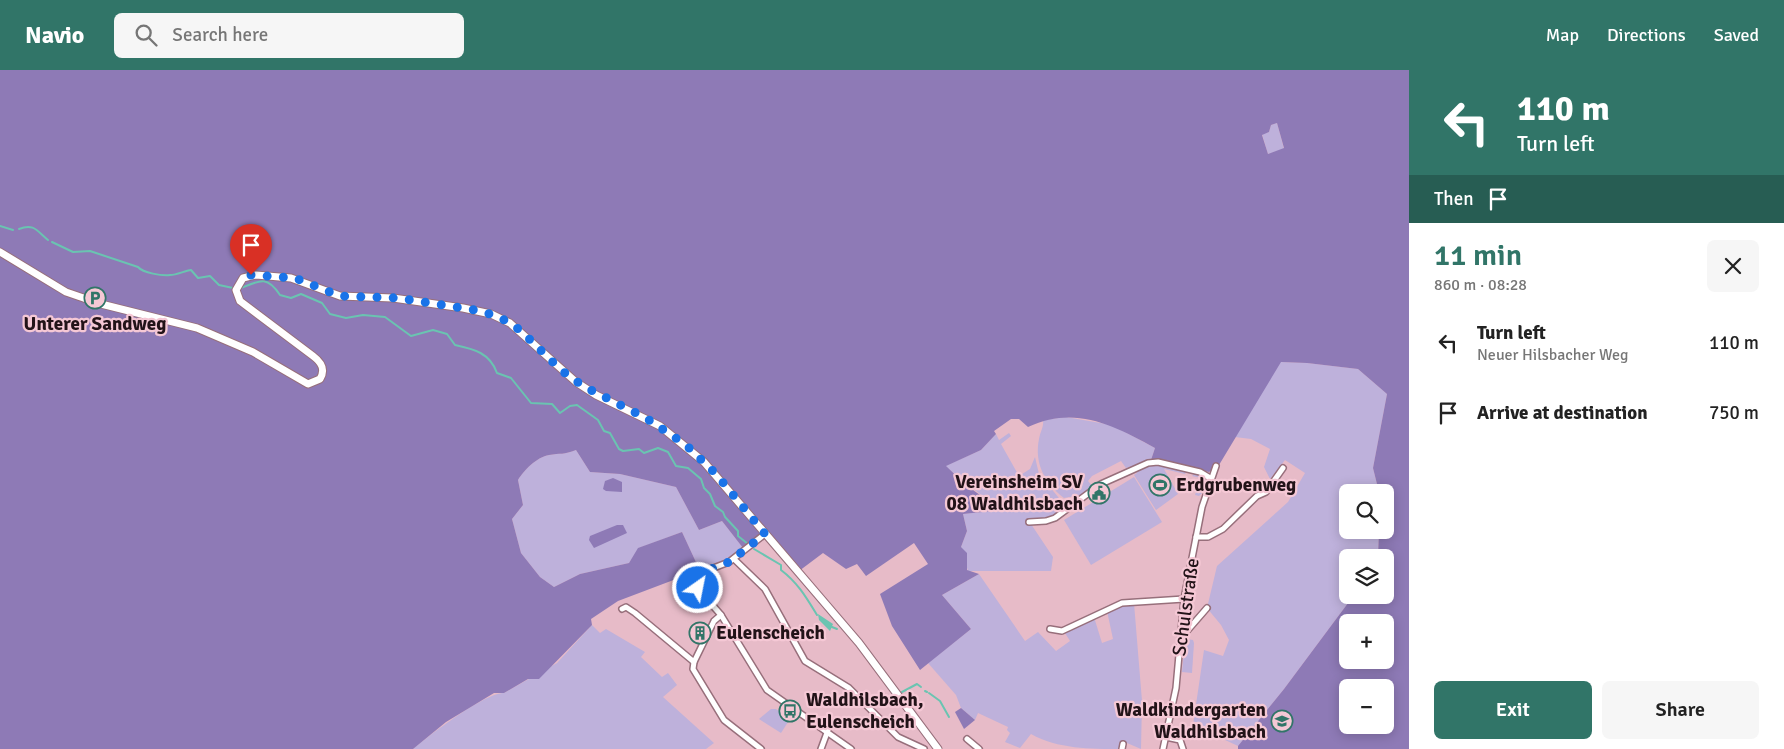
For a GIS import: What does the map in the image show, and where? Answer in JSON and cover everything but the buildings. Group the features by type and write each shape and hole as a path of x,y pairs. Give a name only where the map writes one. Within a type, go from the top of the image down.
{"street":[{"path":"0,252 66,292 101,304 197,328 258,355 308,384 320,379 323,372 321,364 242,303 236,290 241,279 256,275 287,277 340,296 398,298 496,316 520,330 561,370 583,386 646,418 686,445 716,474 859,643 938,749"},
{"path":"1029,522 1046,522 1055,518 1101,484 1149,462 1200,472 1210,478"},
{"name":"Schulstraße","path":"1162,749 1176,688 1184,599 1202,507 1210,478 1216,466"},
{"path":"1196,537 1208,537 1223,529 1257,496 1266,492 1283,468"},
{"path":"765,534 734,559 724,565 707,570 698,580 700,593 721,615 769,692 828,730 852,749"},
{"path":"734,559 765,589 805,661 849,688 898,736 924,749"},
{"path":"1050,629 1062,631 1126,602 1184,599"},
{"path":"622,609 626,607 635,613 694,662"},
{"path":"1181,632 1187,631 1207,608"},
{"path":"721,615 714,621 694,662 693,670 719,713 732,728 761,749"},
{"path":"821,749 828,730"},
{"path":"1166,737 1180,740 1183,749"},
{"path":"967,739 979,749"},
{"path":"749,749 754,744"}],"shaded area":[{"path":"0,70 1409,70 1409,749 1238,749 1238,746 1284,689 1339,615 1339,669 1394,669 1394,614 1340,614 1347,604 1394,604 1394,549 1378,549 1379,539 1394,539 1394,484 1377,484 1373,468 1387,394 1358,369 1281,362 1219,465 1209,472 1151,460 1155,448 1109,425 1078,418 1045,421 1028,427 1019,419 1011,419 994,431 996,434 981,450 946,466 966,485 1001,510 963,514 967,531 961,547 967,553 967,570 979,574 942,595 971,629 920,670 892,626 880,594 928,564 914,543 866,576 857,564 846,569 823,553 795,574 765,538 754,540 743,548 722,521 699,530 676,487 620,474 590,472 576,450 544,456 527,468 518,480 523,505 512,519 521,553 540,577 554,587 580,574 629,563 638,548 682,532 701,573 692,573 618,601 591,619 592,625 539,679 528,679 504,693 494,693 446,722 413,749 0,749","holes":["1277,123 1284,148 1268,154 1262,135 1269,132 1271,125"]},
{"path":"1277,123 1284,149 1268,154 1262,134 1269,132 1271,125"},
{"path":"1280,362 1358,369 1387,394 1373,468 1377,484 1339,484 1339,539 1379,539 1378,549 1339,549 1339,604 1347,604 1284,689 1238,746 1193,725 1204,650 1223,656 1229,640 1221,625 1207,608 1217,566 1288,502 1305,473 1285,460 1270,479 1264,467 1270,449 1251,439 1235,437"},
{"path":"1066,417 1112,425 1155,448 1151,460 1126,468 1121,461 1092,476 1088,481 1093,487 1082,495 1064,498 1051,486 1042,472 1038,448 1043,420"},
{"path":"1009,433 1011,436 1001,444 1019,476 1030,469 1035,457 1039,474 1064,504 1064,510 1049,519 1026,521 1031,524 1053,557 1051,571 968,571 961,547 967,531 963,514 1000,510 945,466 981,450 996,434 999,440"},
{"path":"576,450 590,472 620,474 676,487 699,530 722,521 743,548 734,559 701,573 682,532 639,548 629,563 580,574 554,587 540,577 521,553 512,519 523,505 518,480 527,468 540,458"},
{"path":"1159,464 1186,472 1185,474 1164,469 1178,494 1156,510 1134,475 1137,473 1135,469 1145,465"},
{"path":"1195,473 1200,474 1206,481 1199,496 1195,495 1201,478 1192,476"},
{"path":"1134,477 1162,522 1091,565 1064,520"},
{"path":"613,478 622,482 622,492 606,491 603,489 605,481"},
{"path":"617,525 623,525 627,533 594,548 589,540 590,536"},
{"path":"979,574 1025,641 1038,632 1056,651 1070,641 1065,633 1094,617 1102,643 1113,639 1107,611 1134,603 1142,701 1141,749 1127,743 1121,749 1074,747 1052,743 1031,734 1020,748 1005,742 1010,733 1007,730 1008,727 978,713 975,720 961,708 956,695 928,663 971,629 942,595"},
{"path":"818,614 833,624 830,631 819,620"},
{"path":"592,625 600,633 606,629 645,652 641,657 662,677 668,673 677,685 663,697 714,743 706,749 413,749 471,707 495,695 504,693 557,663"},
{"path":"1187,639 1193,640 1194,643 1192,673 1182,672 1185,642"},
{"path":"961,708 975,720 964,729 955,712"},
{"path":"771,709 776,709 790,719 781,733 759,719"}],"waterway":[{"path":"0,226 13,230"},
{"path":"19,229 32,227 48,240"},
{"path":"52,242 73,252 90,251 153,274 173,275 191,270 198,278 210,276 219,285 233,288"},
{"path":"239,289 252,283 267,282 280,295 291,298 301,294 322,303 330,314 346,318 363,315 385,317 411,336 433,330 447,334 455,345 475,350 486,356 497,373 511,378 531,403 552,404 560,413 570,406 577,405 598,420 604,431 610,433 619,449 623,451 639,449 644,453 658,448 668,452 676,466 688,468 701,479 715,506 723,512 725,517 738,531 738,536 748,544"},
{"path":"754,549 781,565 781,570 797,585 817,615"},
{"path":"832,627 837,629"},
{"path":"902,692 917,684 921,687"},
{"path":"929,693 940,701 949,717"}],"place":[{"name":"Unterer Sandweg","path":"95,298"},
{"name":"Erdgrubenweg","path":"1160,485"},
{"name":"Vereinsheim SV 08 Waldhilsbach","path":"1099,493"},
{"name":"Eulenscheich","path":"700,633"},
{"name":"Waldhilsbach, Eulenscheich","path":"790,711"},
{"name":"Waldkindergarten Waldhilsbach","path":"1282,721"}],"route":[{"path":"251,275 295,278 340,296 398,298 491,314 520,330 561,370 583,386 600,397 646,418 673,435 716,474 765,534 729,562 704,572 698,580 698,588"}]}
